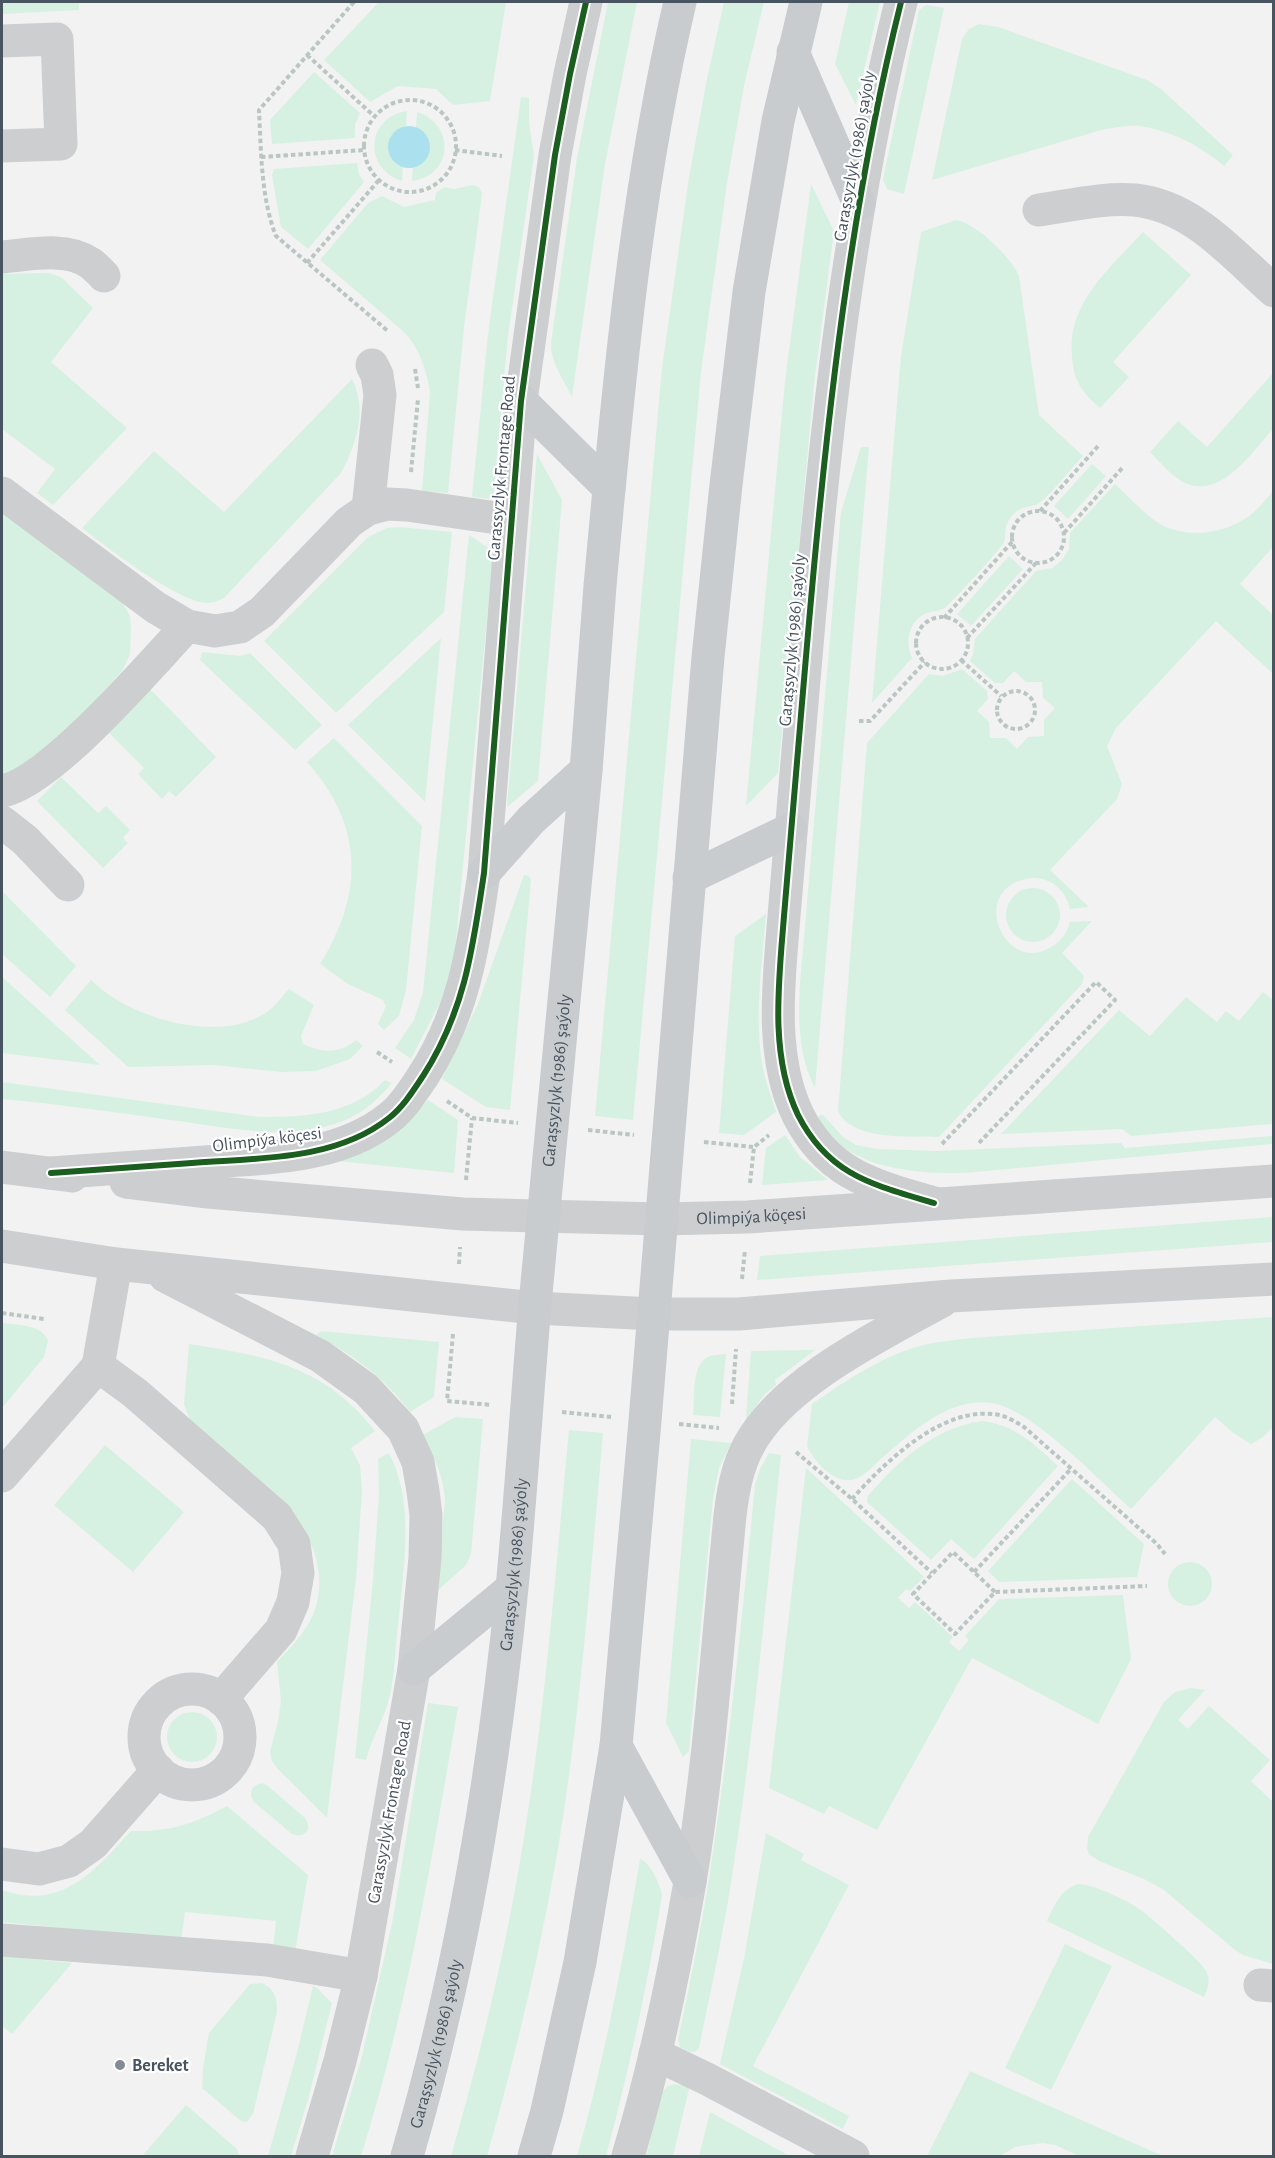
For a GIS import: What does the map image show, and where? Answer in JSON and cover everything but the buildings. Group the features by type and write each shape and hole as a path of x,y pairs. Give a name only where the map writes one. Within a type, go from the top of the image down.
{"main road":[{"name":"Garaşsyzlyk (1986) şaýoly","path":"407,2157 434,2055 462,1933 496,1724 512,1589 551,1126 631,271 659,98 680,2"},
{"path":"534,2157 547,2111 580,1962 616,1746 709,646 748,292 778,122 806,2"},
{"path":"793,52 859,204"},
{"path":"521,401 609,488"},
{"path":"484,873 531,820 586,770"},
{"path":"689,878 791,829"},
{"path":"414,1669 512,1589"},
{"path":"616,1746 690,1881"}],"street":[{"name":"Garassyzlyk Frontage Road","path":"474,942 484,873 521,401 555,154 586,2"},
{"name":"Garaşsyzlyk (1986) şaýoly","path":"901,2 885,65 859,204 843,310 820,497 791,829 778,1018 791,1099 812,1138 828,1157 847,1172 874,1185 934,1203"},
{"path":"2,41 57,39 61,144 2,146"},
{"path":"1039,210 1134,200 1172,208 1199,224 1274,291"},
{"path":"2,256 60,254 79,257 90,263 104,276"},
{"path":"368,509 381,395 377,375 372,365"},
{"path":"2,493 156,606 187,626 214,631 240,627 262,612 349,522 368,509 387,504 407,505 511,520"},
{"path":"2,791 26,782 42,771 91,727 187,626"},
{"path":"2,822 25,840 68,885"},
{"name":"Olimpiýa köçesi","path":"51,1173 267,1157 318,1150 347,1142 367,1133 390,1117 410,1096 430,1065 462,992 474,942"},
{"name":"Olimpiýa köçesi","path":"2,1167 208,1192 463,1214 661,1219 747,1217 1274,1180"},
{"path":"2,1246 150,1268 535,1308 654,1314 739,1314 951,1296 1274,1279"},
{"path":"2,1476 98,1366 116,1264"},
{"name":"Garassyzlyk Frontage Road","path":"150,1268 320,1356 347,1374 387,1410 403,1429 418,1462 426,1526 414,1669 361,1976 340,2061 312,2157"},
{"path":"628,2157 655,2054 690,1881 730,1516 742,1460 755,1434 782,1404 837,1361 951,1296"},
{"path":"98,1366 135,1393 277,1517 294,1544 298,1573 293,1602 281,1630 221,1699"},
{"path":"183,1689 201,1689 216,1694 229,1705 238,1720 241,1736 238,1753 230,1768 217,1778 201,1784 184,1784 168,1779 158,1770 147,1753 144,1737 147,1720 155,1706 168,1695 183,1689"},
{"path":"2,1864 39,1869 69,1861 93,1844 158,1770"},
{"path":"2,1940 267,1960 361,1976"},
{"path":"655,2054 707,2079 853,2157"}],"path":[{"path":"354,2 259,110 261,157 270,222 276,236 392,334"},
{"path":"307,55 374,116"},
{"path":"401,100 425,103 439,111 450,123 455,138 453,162 445,176 425,189 410,192 387,186 379,180 369,169 364,150 366,130 374,116 386,106 401,100"},
{"path":"261,157 364,150"},
{"path":"455,150 502,156"},
{"path":"307,263 379,180"},
{"path":"407,505 418,404 417,375 411,360"},
{"path":"1039,512 1099,445"},
{"path":"1063,533 1124,466"},
{"path":"1033,512 1045,513 1055,518 1063,533 1064,539 1060,550 1053,559 1042,563 1030,562 1020,556 1013,547 1012,536 1015,525 1023,516 1033,512"},
{"path":"944,618 1013,542"},
{"path":"967,639 1036,563"},
{"path":"938,617 950,618 960,624 967,639 965,655 957,664 946,668 935,668 925,662 918,653 916,641 919,630 927,622 938,617"},
{"path":"961,660 1001,696"},
{"path":"859,721 870,721 925,662"},
{"path":"1010,690 1020,690 1029,695 1035,704 1035,714 1030,723 1022,729 1011,729 1002,724 997,715 997,705 1001,696 1010,690"},
{"path":"942,1144 1096,982 1115,1000 979,1143"},
{"path":"730,1429 447,1401 472,1118 754,1147"},
{"path":"2,1313 44,1319"},
{"path":"852,1499 873,1475 934,1428 974,1415 999,1415 1024,1427 1165,1554"},
{"path":"796,1452 852,1499 932,1573"},
{"path":"974,1572 1071,1469"},
{"path":"995,1592 953,1552 913,1594 955,1634 995,1592 1148,1586"}],"green space":[{"path":"2,2 79,2 79,10 2,14"},
{"path":"379,2 506,2 490,101 453,105 436,89 398,86 370,102 324,60"},
{"path":"608,2 637,2 605,164 572,397 555,364 551,343 577,158"},
{"path":"724,2 764,2 744,86 727,183 701,372 633,1120 595,1116 662,368 689,177"},
{"path":"849,2 880,2 856,105 835,64"},
{"path":"926,5 944,8 904,194 887,189 883,179 919,10"},
{"path":"979,24 998,27 1147,80 1161,89 1233,155 1224,166 1205,152 1173,135 1151,128 1125,126 1101,130 932,180 962,39 969,29"},
{"path":"314,72 360,113 355,125 355,138 272,144 270,120"},
{"path":"521,97 529,98 529,122 534,156 508,336 493,499 472,497 488,334"},
{"path":"407,111 406,126 399,129 390,154 397,164 403,167 402,181 389,175 381,166 374,144 383,123 393,115"},
{"path":"417,112 430,118 438,127 443,138 444,149 442,160 436,170 426,177 412,181 413,167 422,161 429,149 428,141 416,128"},
{"path":"357,163 359,174 364,182 308,249 281,227 272,175 274,169"},
{"path":"811,184 834,231 814,384 778,773 746,806 785,381"},
{"path":"473,185 479,187 482,193 464,327 448,493 422,491 430,392 422,360 404,332 320,260 368,203 382,196 404,207 435,200 436,193 444,187 454,189"},
{"path":"956,220 964,222 983,234 1015,268 1019,276 1039,415 1083,456 1043,500 1036,505 1018,510 1011,517 1007,524 1004,542 946,607 918,618 910,631 909,649 912,658 872,703 901,356 921,232"},
{"path":"1143,232 1191,275 1113,362 1129,377 1100,408 1088,397 1075,373 1072,338 1076,320 1083,304 1104,273"},
{"path":"49,273 61,277 93,308 51,362 127,428 53,505 37,493 55,469 2,429 2,274"},
{"path":"1273,373 1273,429 1235,471 1223,479 1211,485 1198,486 1185,483 1150,452 1178,421 1207,447"},
{"path":"352,379 357,391 360,415 355,439 341,473 224,598 206,603 177,593 142,572 82,528 154,451 224,512"},
{"path":"861,447 869,447 815,1088 805,1063 800,1037 800,983 841,512"},
{"path":"537,454 562,500 538,781 507,807"},
{"path":"1092,464 1106,476 1068,519 1054,506"},
{"path":"1115,484 1157,522 1181,532 1194,533 1220,530 1244,520 1273,491 1273,547 1240,584 1273,615 1273,674 1216,621 1116,728 1107,746 1122,784 1117,799 1050,870 1089,907 1070,909 1063,894 1052,883 1030,878 1006,888 998,901 996,915 1000,930 1008,942 1020,950 1035,953 1058,942 1070,922 1092,921 1062,953 1084,976 1082,984 939,1137 883,1135 855,1128 845,1121 838,1111 867,743 929,674 943,676 962,669 987,691 988,699 977,711 989,722 990,738 1006,738 1017,749 1028,737 1044,736 1044,720 1055,708 1043,698 1042,682 1026,682 1014,671 1003,683 995,683 970,661 975,639 1036,571 1052,568 1062,560 1069,549 1070,533"},
{"path":"2,512 122,602 130,616 131,629 130,654 123,670 73,725 36,758 2,776"},
{"path":"387,528 452,532 444,612 336,713 264,641 368,537"},
{"path":"469,535 487,547 493,556 454,960 444,995 411,1059 395,1048 414,1020 423,992"},
{"path":"1009,556 1023,569 971,626 957,614"},
{"path":"441,638 425,802 348,725"},
{"path":"202,652 240,656 250,653 322,725 295,750 200,660"},
{"path":"150,689 216,757 176,797 169,791 162,799 138,774 144,768 107,731"},
{"path":"334,738 422,826 406,990 399,1016 384,1030 378,1024 386,1006 383,1000 348,984 320,964 345,912 350,886 351,860 348,835 339,810 326,786 307,762"},
{"path":"61,777 98,813 106,806 130,830 123,838 128,843 103,868 37,801"},
{"path":"524,875 529,876 531,880 510,1110 486,1107 442,1079 478,1004"},
{"path":"1028,888 1038,888 1048,892 1056,900 1060,915 1056,930 1048,938 1038,942 1028,942 1018,938 1010,930 1006,920 1006,910 1010,900 1018,892"},
{"path":"2,891 76,966 50,997 2,954"},
{"path":"766,914 759,998 760,1041 766,1081 776,1112 744,1135 719,1133 735,936"},
{"path":"2,977 100,1065 2,1053"},
{"path":"91,980 107,994 150,1016 175,1023 200,1026 224,1026 247,1022 270,1010 289,989 314,1005 301,1036 303,1044 331,1051 344,1048 356,1040 363,1046 350,1059 316,1071 281,1072 214,1065 128,1067 65,1010"},
{"path":"1263,992 1273,1000 1273,1124 1131,1136 1122,1129 1001,1134 1119,1010 1150,1036 1186,997 1217,1022 1226,1011 1239,1021"},
{"path":"385,1080 392,1083 373,1103 350,1118 329,1126 284,1132 238,1129 2,1099 2,1082 260,1117 294,1116 311,1115 343,1107 372,1092"},
{"path":"428,1100 458,1120 454,1173 337,1161 414,1116"},
{"path":"823,1115 843,1137 856,1145 877,1149 938,1151 1121,1143 1125,1148 1273,1136 1273,1144 965,1173 924,1172 882,1165 862,1158 844,1148 829,1134 818,1117"},
{"path":"785,1135 800,1157 828,1180 762,1185 766,1148"},
{"path":"1273,1217 1273,1242 757,1280 760,1256"},
{"path":"1273,1317 1273,1427 1251,1444 1232,1432 1215,1417 1131,1509 1044,1431 1007,1408 991,1403 975,1403 945,1411 904,1439 863,1475 851,1480 837,1478 831,1474 819,1464 807,1446 812,1404 867,1368 912,1348 971,1338"},
{"path":"2,1323 35,1328 45,1335 48,1341 44,1357 2,1408"},
{"path":"321,1331 439,1342 434,1397 410,1412 390,1388 368,1368 316,1335"},
{"path":"189,1344 269,1360 314,1378 356,1409 375,1431 351,1448 360,1465 362,1491 356,1578 327,1818 277,1768 270,1752 281,1701 277,1662 307,1626 314,1613 319,1586 316,1558 306,1532 298,1521 190,1420 184,1404"},
{"path":"815,1350 775,1380 776,1385 765,1394 746,1419 751,1351"},
{"path":"726,1354 720,1417 693,1415 696,1376 701,1363 711,1356"},
{"path":"455,1417 483,1419 471,1554 466,1565 435,1593 445,1502 435,1459 423,1435"},
{"path":"982,1421 1015,1431 1058,1466 974,1559 951,1539 931,1560 867,1502 868,1496 905,1458 933,1438"},
{"path":"569,1430 603,1433 579,1690 559,1843 527,2001 487,2156 451,2156 492,1998 510,1918 524,1837 544,1685"},
{"path":"691,1439 731,1443 719,1468 713,1498 689,1751 683,1757 666,1723"},
{"path":"105,1445 184,1512 133,1572 54,1505"},
{"path":"389,1453 402,1494 406,1538 392,1687 366,1760 355,1758 373,1580 379,1493 378,1459"},
{"path":"769,1453 781,1455 749,1756 727,1904 699,2048 689,2052 680,2047 678,2040 701,1923 719,1807 755,1485 760,1469"},
{"path":"806,1468 924,1577 910,1591 906,1589 898,1598 909,1608 915,1602 953,1637 949,1642 959,1651 969,1640 965,1636 999,1599 1123,1595 1131,1659 1098,1724 972,1658 877,1830 829,1806 824,1814 769,1788"},
{"path":"1072,1479 1144,1544 1137,1577 999,1582 988,1571"},
{"path":"1190,1562 1206,1568 1212,1584 1206,1600 1190,1606 1174,1600 1168,1584 1174,1568"},
{"path":"1191,1688 1205,1690 1178,1720 1188,1729 1209,1706 1270,1760 1251,1781 1273,1802 1273,1964 1243,1955 1164,1890 1144,1879 1099,1861 1089,1854 1087,1849 1088,1837 1164,1702 1175,1692"},
{"path":"428,1703 458,1707 405,1990 361,2156 332,2156 362,2056 393,1919"},
{"path":"192,1712 201,1714 212,1723 217,1737 215,1746 206,1757 192,1762 183,1760 172,1751 167,1737 169,1728 178,1717"},
{"path":"262,1783 305,1818 308,1829 304,1834 292,1834 254,1802 251,1796 252,1790"},
{"path":"227,1806 308,1875 295,1952 273,1949 276,1921 185,1912 181,1940 2,1922 2,1890 23,1895 42,1895 59,1891 90,1873 131,1831 181,1826"},
{"path":"766,1833 804,1854 801,1860 849,1885 753,2066 849,2116 843,2129 720,2064 744,1958"},
{"path":"640,1859 651,1869 662,1895 651,1961 606,2156 577,2156 613,2009"},
{"path":"1079,1884 1102,1890 1137,1907 1177,1941 1206,1971 1208,1984 1204,1997 1047,1921 1063,1894 1072,1886"},
{"path":"1065,1944 1112,1966 1051,2090 1005,2068"},
{"path":"2,1956 72,1963 12,2034 2,2026"},
{"path":"262,1983 274,1994 277,2012 253,2114 247,2122 241,2121 202,2088 203,2068 209,2033 250,1984"},
{"path":"313,1986 332,2003 309,2096 291,2156 268,2156 298,2049"},
{"path":"970,2071 1163,2156 1079,2156 1055,2145 1043,2143 1015,2147 1000,2156 927,2156"},
{"path":"675,2084 688,2086 689,2089 673,2156 646,2156 662,2092 668,2086"},
{"path":"186,2105 237,2149 239,2156 142,2156"},
{"path":"710,2112 786,2154 790,2156 699,2156"}],"water":[{"path":"409,126 424,132 430,147 424,162 409,168 394,162 388,147 394,132"}],"cycle path":[{"path":"51,1173 269,1158 320,1150 345,1142 368,1132 399,1109 423,1076 449,1027 471,953 484,873 521,401 555,155 586,2"},
{"path":"901,2 879,97 861,193 833,385 804,677 780,966 778,1017 783,1068 789,1092 810,1136 824,1152 855,1175 934,1203"}],"place":[{"name":"Bereket","path":"120,2065"}]}
